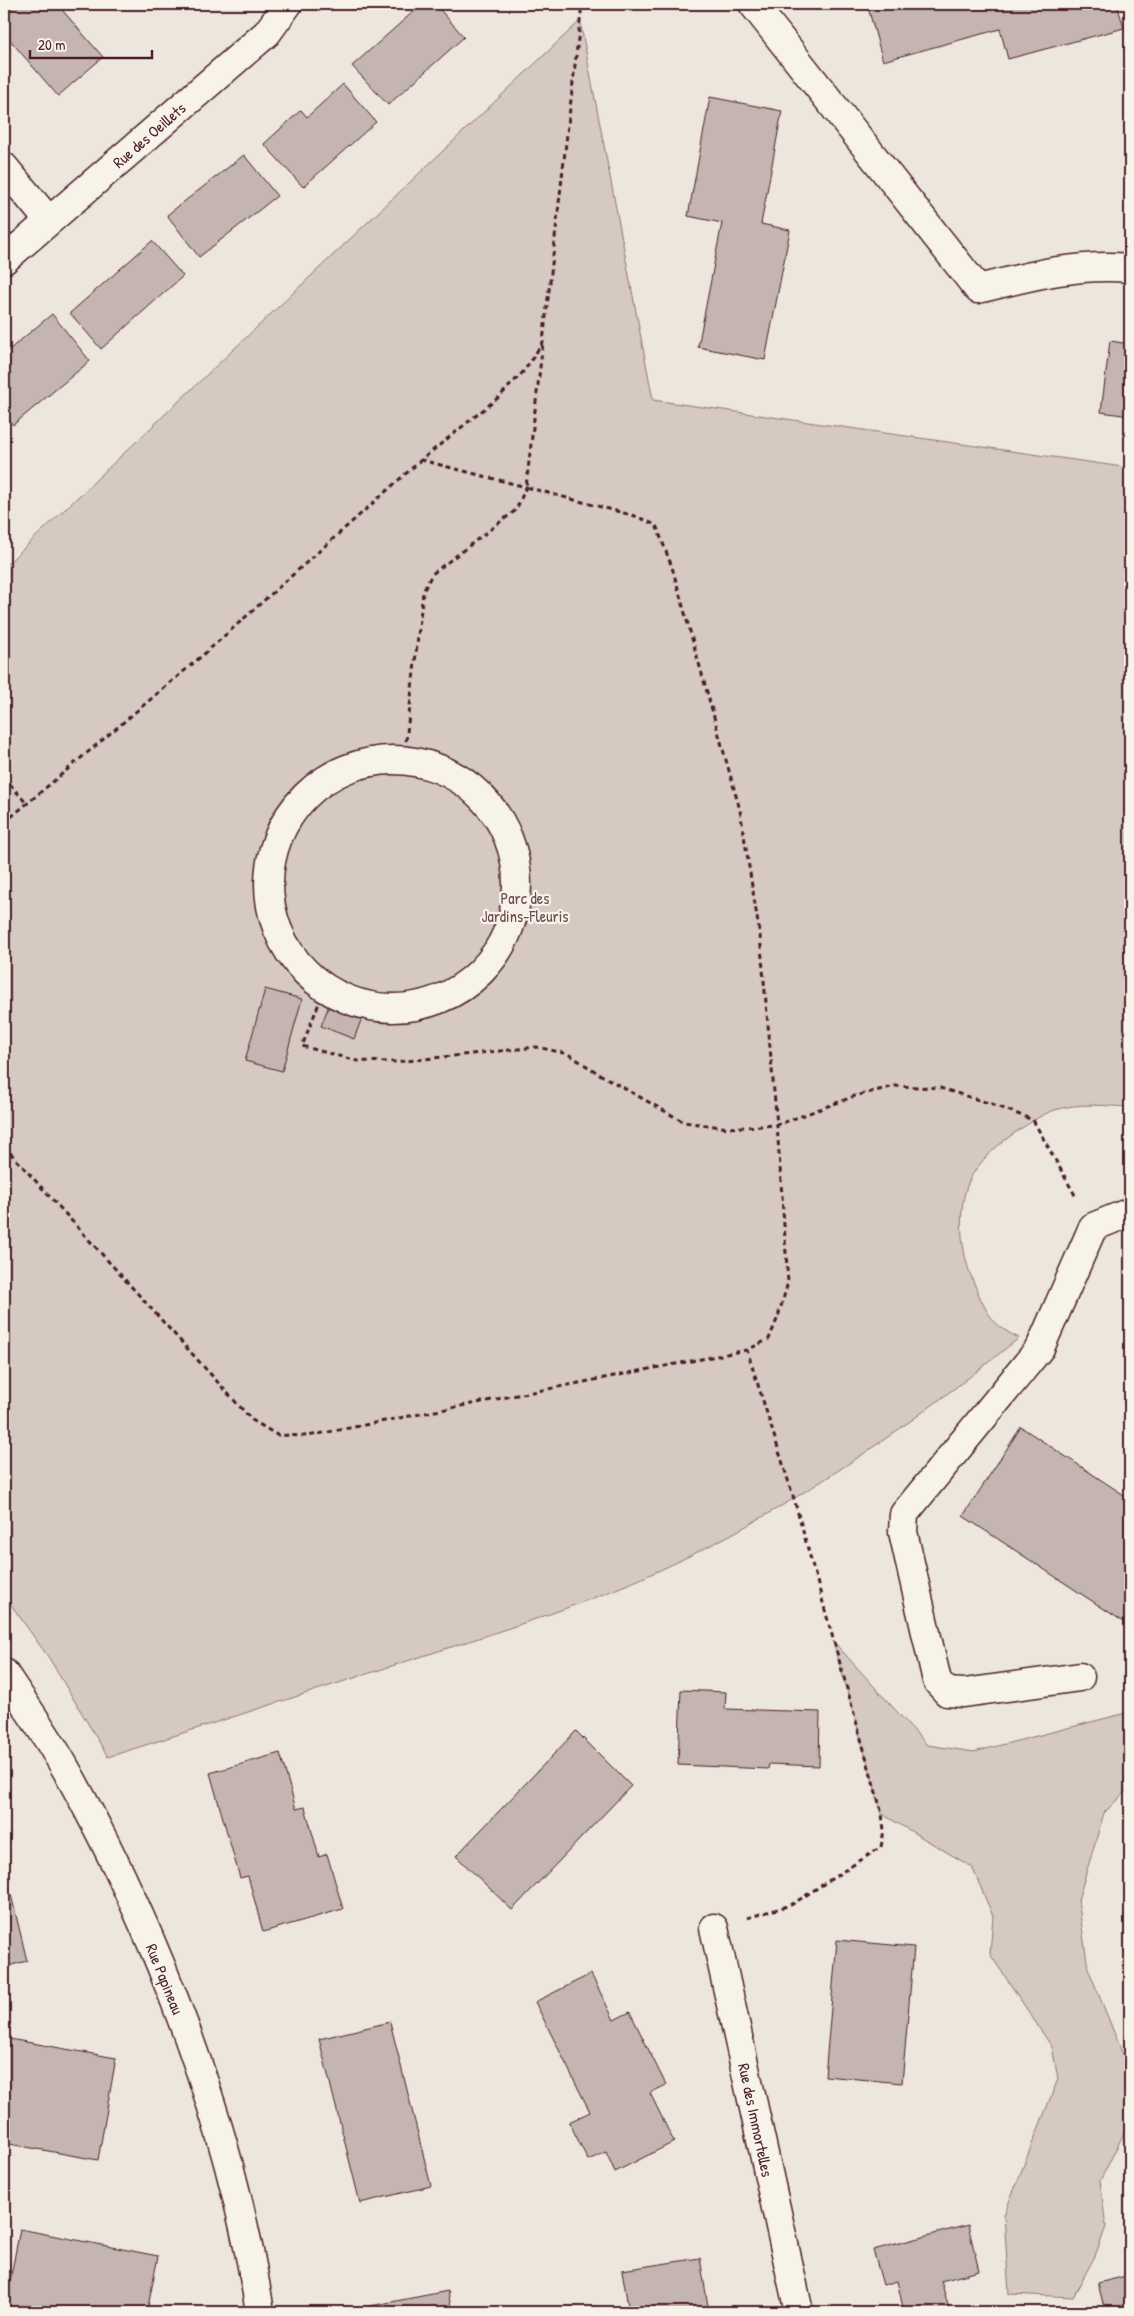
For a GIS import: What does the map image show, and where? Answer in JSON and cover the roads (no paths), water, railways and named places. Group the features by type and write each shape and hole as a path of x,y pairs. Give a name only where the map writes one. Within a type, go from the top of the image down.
{"street":[{"name":"Rue des Oeillets","path":"4,260 267,33 288,4"},
{"path":"754,4 978,289 1047,271 1104,265 1130,268"},
{"path":"4,167 50,221"},
{"path":"380,760 404,760 430,765 454,775 476,791 493,810 506,833 514,859 517,885 514,911 505,937 491,960 473,978 451,993 427,1004 400,1008 374,1007 348,1000 325,988 310,976 286,947 276,924 269,900 269,875 273,851 282,828 294,806 333,774 355,765 380,760"},
{"path":"1080,1677 964,1694 947,1692 937,1681 903,1532 904,1514 1040,1348 1093,1227 1130,1212"},
{"name":"Rue Papineau","path":"4,1672 67,1770 154,1950 198,2066 253,2264 260,2312"},
{"name":"Rue des Immortelles","path":"714,1928 799,2312"}],"park label":[{"name":"Parc des Jardins-Fleuris","path":"525,907"}]}
